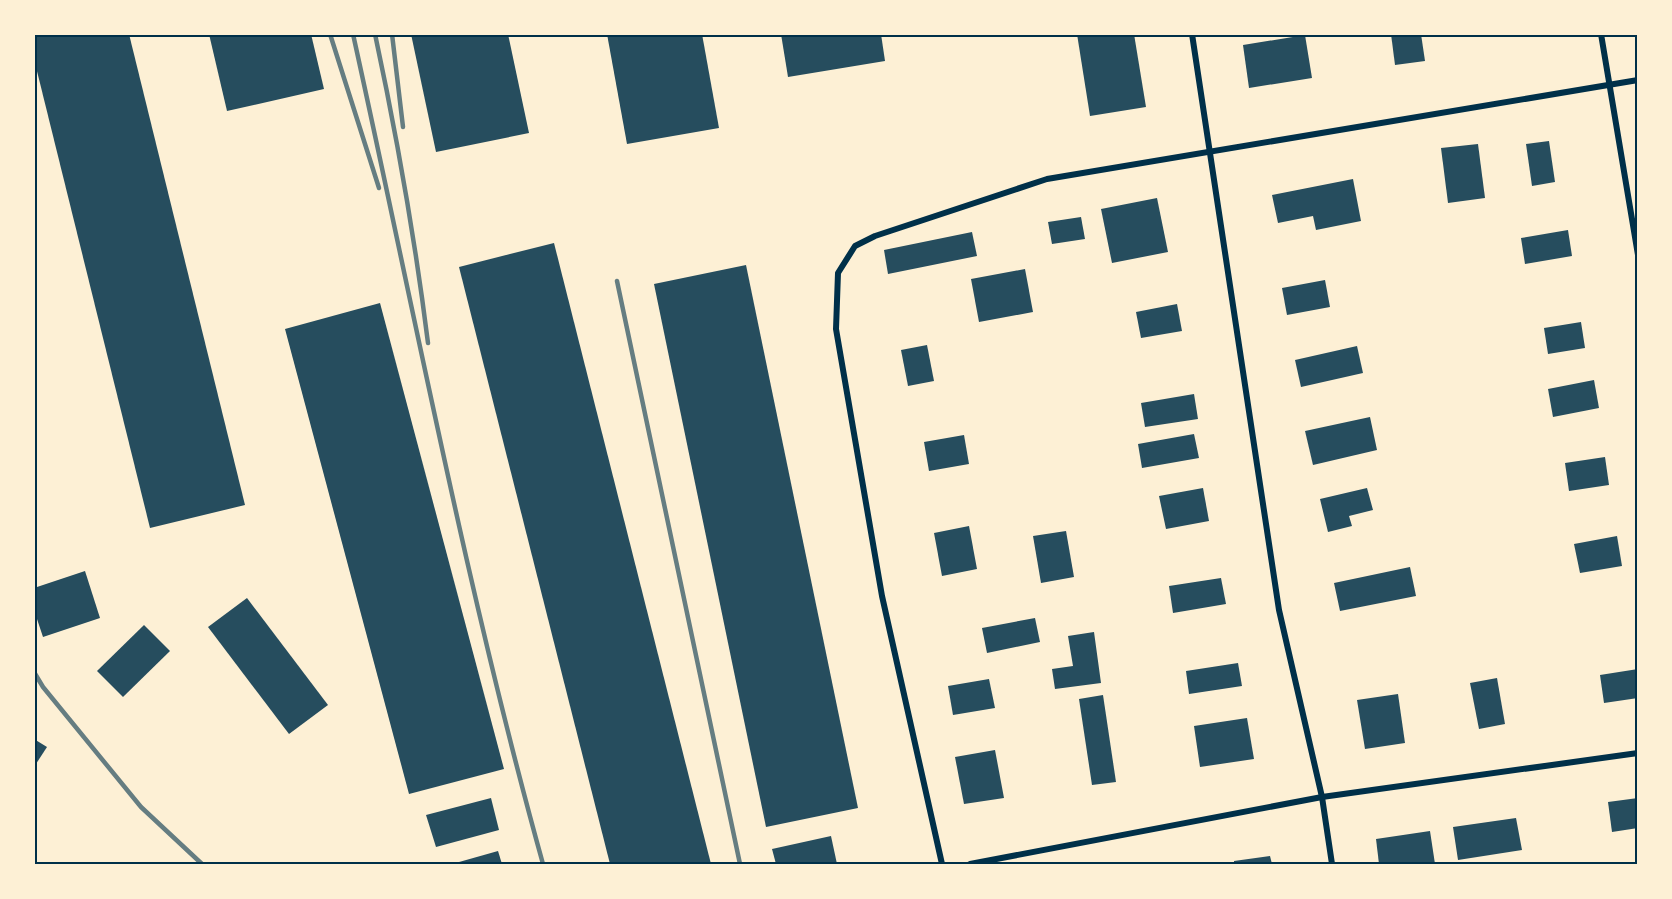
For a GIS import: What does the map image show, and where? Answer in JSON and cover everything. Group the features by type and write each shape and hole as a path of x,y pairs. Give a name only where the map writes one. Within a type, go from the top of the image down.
{"street":[{"path":"1192,34 1278,610 1322,797 1332,864"},
{"path":"1601,34 1638,255"},
{"path":"942,864 882,596 836,329 838,273 855,246 875,236 1047,179 1638,80"},
{"path":"970,864 1322,797 1638,753"}],"building":[{"path":"34,34 129,34 245,505 150,528 34,59"},
{"path":"209,34 311,34 324,89 227,111"},
{"path":"411,34 508,34 529,133 436,152"},
{"path":"607,34 702,34 719,128 627,144"},
{"path":"781,34 881,34 885,61 788,77"},
{"path":"1077,34 1134,34 1146,107 1090,116"},
{"path":"1391,34 1421,34 1425,61 1395,65"},
{"path":"1305,35 1312,78 1249,88 1243,45"},
{"path":"1549,141 1555,182 1532,186 1526,144"},
{"path":"1478,144 1485,198 1448,203 1441,148"},
{"path":"1353,179 1361,221 1316,230 1313,216 1278,223 1272,195"},
{"path":"1157,198 1168,252 1112,263 1101,209"},
{"path":"1081,217 1085,239 1052,244 1048,222"},
{"path":"1568,230 1572,256 1525,264 1521,238"},
{"path":"972,232 977,256 888,274 884,250"},
{"path":"554,243 711,864 610,864 459,267"},
{"path":"746,265 858,808 766,827 654,284"},
{"path":"1025,269 1033,312 979,322 971,279"},
{"path":"1325,280 1330,307 1287,315 1282,288"},
{"path":"380,303 504,769 409,794 285,329"},
{"path":"1177,304 1182,331 1141,338 1136,312"},
{"path":"1581,322 1585,348 1548,354 1544,328"},
{"path":"927,345 934,381 908,386 901,350"},
{"path":"1357,346 1363,373 1301,387 1295,360"},
{"path":"1594,380 1599,408 1553,417 1548,389"},
{"path":"1194,394 1198,419 1145,427 1141,403"},
{"path":"1370,417 1377,450 1313,465 1305,431"},
{"path":"1194,434 1199,458 1142,468 1138,444"},
{"path":"964,435 969,464 929,471 924,442"},
{"path":"1605,457 1609,485 1569,491 1565,463"},
{"path":"1203,488 1209,521 1166,529 1159,496"},
{"path":"1367,488 1373,510 1349,516 1352,526 1328,532 1320,499"},
{"path":"969,526 977,569 942,576 934,533"},
{"path":"1066,531 1074,577 1041,583 1033,536"},
{"path":"1617,536 1622,566 1580,573 1574,544"},
{"path":"1410,567 1416,596 1340,611 1334,583"},
{"path":"85,571 100,618 43,637 34,610 34,588"},
{"path":"1221,578 1226,604 1173,613 1169,586"},
{"path":"247,598 328,705 289,734 208,627"},
{"path":"1035,618 1040,642 987,653 982,628"},
{"path":"144,625 170,651 123,697 97,671"},
{"path":"1094,632 1101,683 1055,689 1052,669 1073,666 1068,636"},
{"path":"1238,663 1242,686 1189,694 1186,671"},
{"path":"1638,669 1638,698 1604,703 1600,675"},
{"path":"1497,678 1505,724 1479,729 1470,683"},
{"path":"989,679 995,708 953,715 948,686"},
{"path":"1398,694 1405,743 1365,749 1357,700"},
{"path":"1103,695 1116,782 1092,785 1079,699"},
{"path":"1247,718 1254,759 1200,767 1194,726"},
{"path":"34,739 47,747 34,767"},
{"path":"995,750 1004,798 964,804 955,757"},
{"path":"491,798 499,830 436,847 426,815"},
{"path":"1638,798 1638,828 1612,832 1608,802"},
{"path":"1516,818 1522,850 1458,860 1453,827"},
{"path":"1430,831 1435,864 1379,864 1376,839"},
{"path":"831,836 837,864 776,864 772,849"},
{"path":"498,851 502,864 452,864"},
{"path":"1270,856 1272,864 1234,864 1234,861"}],"railway":[{"path":"330,34 379,188"},
{"path":"353,34 442,450 490,658 543,864"},
{"path":"375,34 405,188 428,343"},
{"path":"392,34 403,127"},
{"path":"617,281 740,864"},
{"path":"34,672 43,687 141,807 202,864"}]}
